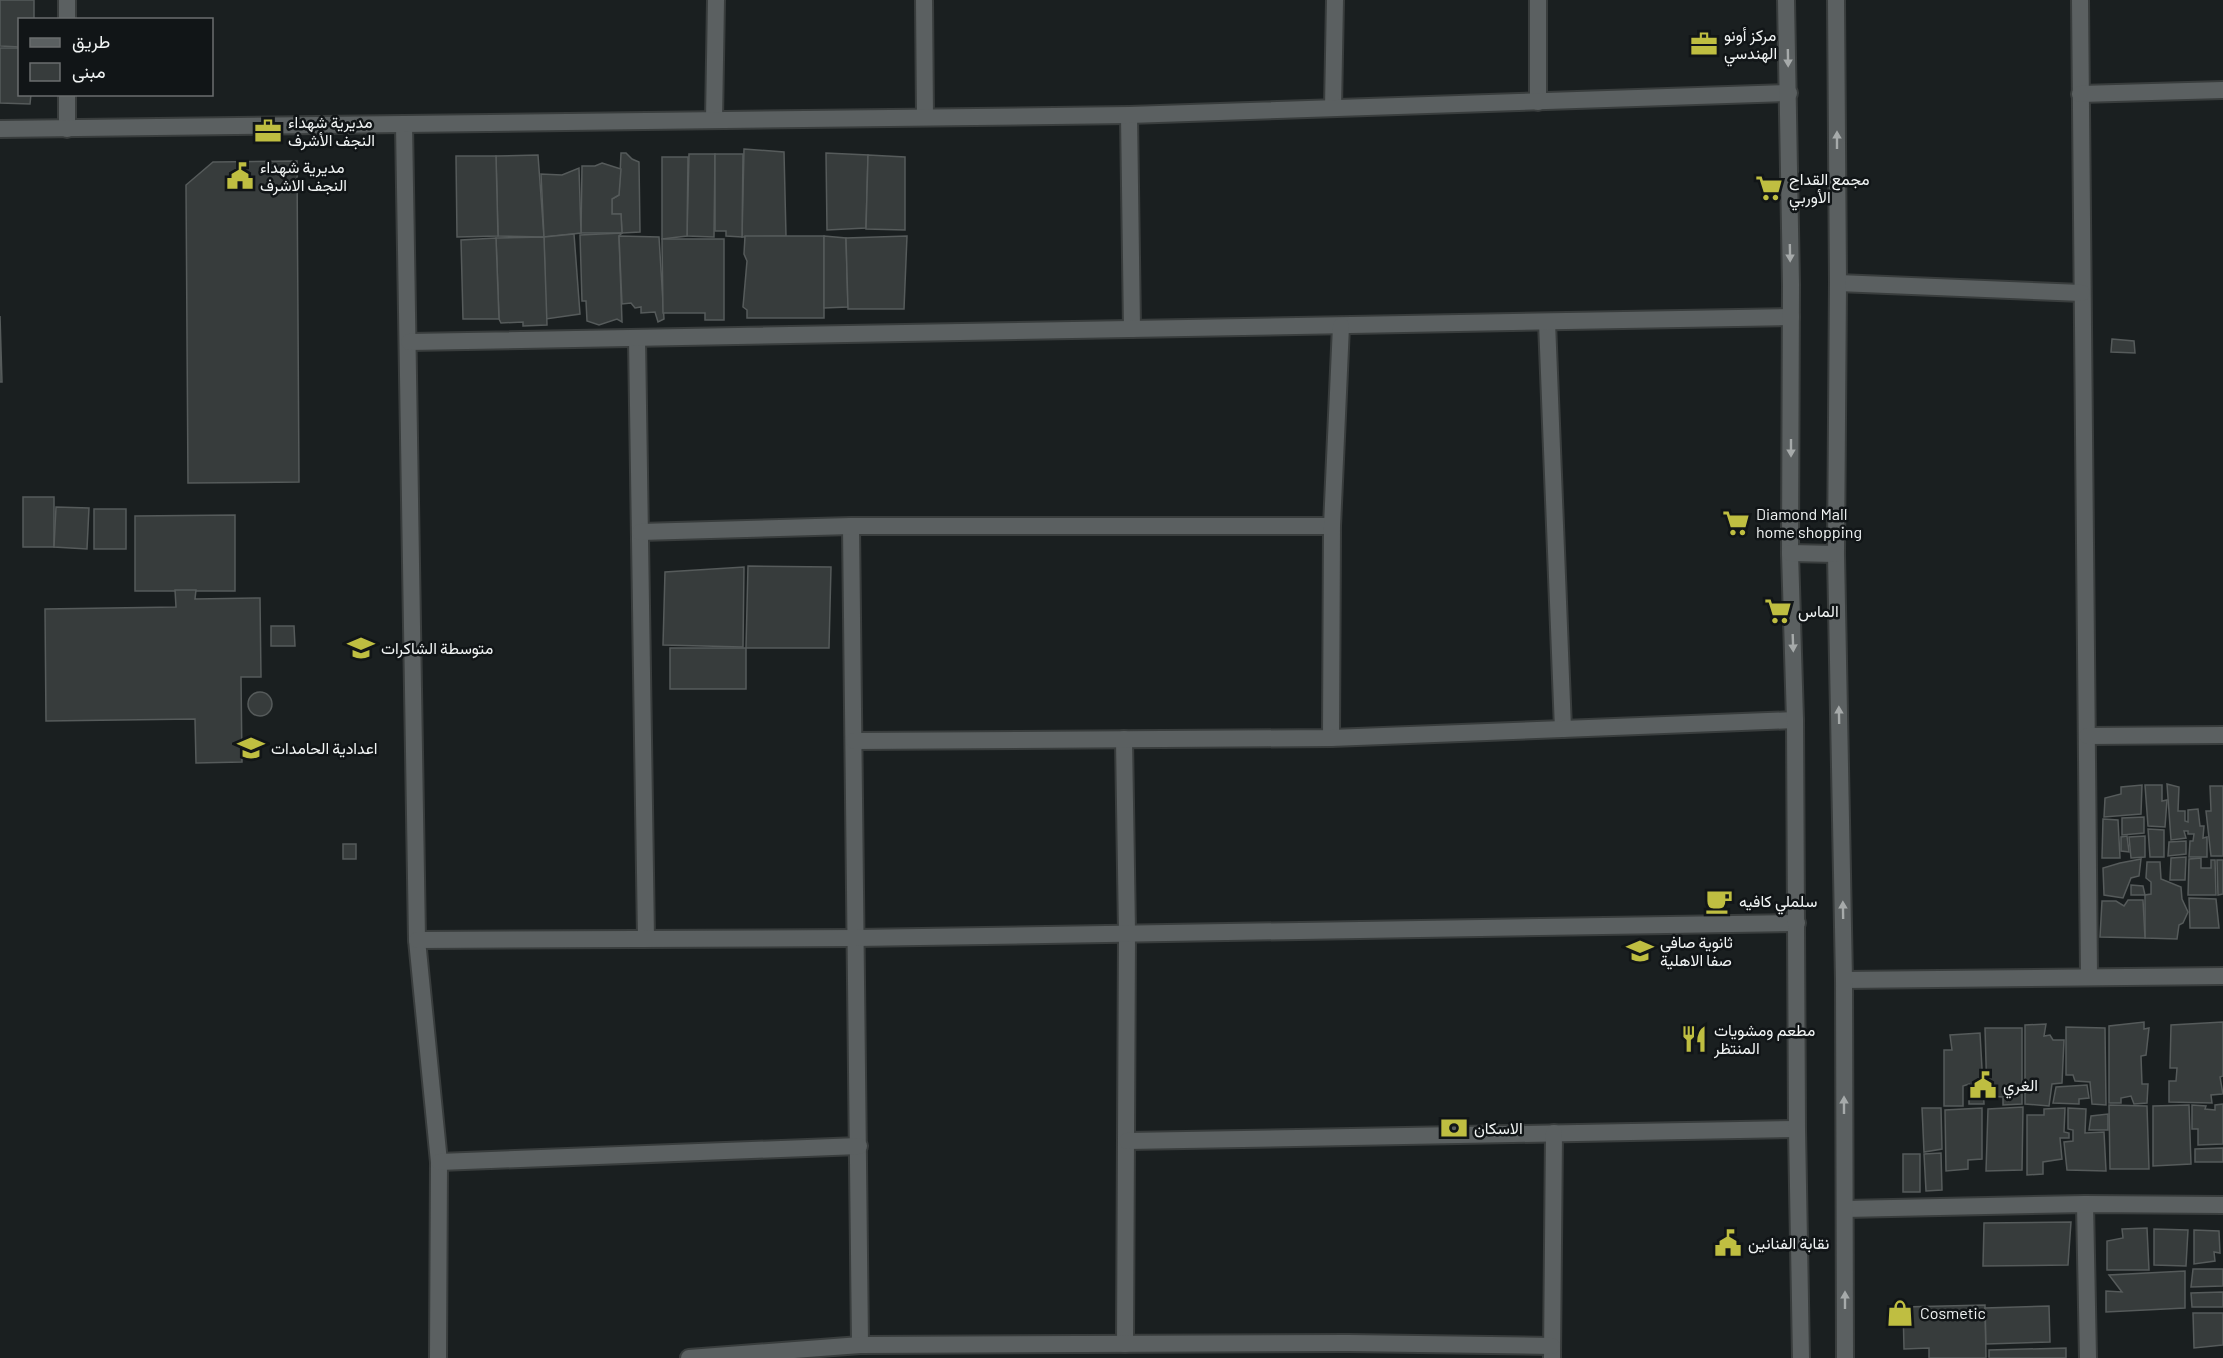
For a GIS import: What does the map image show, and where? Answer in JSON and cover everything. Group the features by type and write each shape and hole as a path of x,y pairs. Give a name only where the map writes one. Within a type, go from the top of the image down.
{"street":[{"path":"66,0 67,18"},
{"path":"714,120 716,0"},
{"path":"924,0 925,117"},
{"path":"1333,108 1335,0"},
{"path":"1538,0 1538,102"},
{"path":"1786,0 1791,317 1790,553 1795,720 1797,1129 1801,1358"},
{"path":"1836,0 1838,283 1836,554 1844,980 1845,1358"},
{"path":"2080,0 2089,977"},
{"path":"2080,94 2223,90"},
{"path":"0,129 1128,115 1789,93"},
{"path":"67,96 67,129"},
{"path":"1128,115 1132,329"},
{"path":"404,124 417,940 439,1162 438,1358"},
{"path":"1838,283 2082,293"},
{"path":"409,342 1791,317"},
{"path":"1547,322 1563,729"},
{"path":"1331,738 1332,525 1341,326"},
{"path":"637,339 646,939"},
{"path":"640,532 851,526 1332,525"},
{"path":"851,526 860,1345"},
{"path":"1790,553 1836,554"},
{"path":"854,741 1331,738 1795,720"},
{"path":"2087,736 2223,735"},
{"path":"1124,739 1127,933 1125,1344"},
{"path":"417,940 856,938 1797,923"},
{"path":"1844,980 2223,976"},
{"path":"1127,1141 1797,1129"},
{"path":"689,1358 860,1345 1125,1344 1348,1350 1552,1352 1554,1133"},
{"path":"439,1162 859,1146"},
{"path":"1845,1209 2085,1204 2223,1205"},
{"path":"2085,1204 2088,1358"}],"building":[{"path":"0,0 34,0 34,18 18,18 18,47 0,46"},
{"path":"0,48 18,48 18,96 31,96 30,104 0,103"},
{"path":"744,149 784,152 786,236 742,237"},
{"path":"621,153 626,153 639,162 640,232 622,233 621,214 612,214 612,199 619,195"},
{"path":"826,153 868,155 866,228 827,230"},
{"path":"689,154 715,154 714,237 687,236"},
{"path":"715,154 743,154 742,237 726,236 726,231 715,231"},
{"path":"538,155 544,237 498,236 496,156"},
{"path":"868,155 905,157 905,230 866,229"},
{"path":"456,156 496,156 498,236 457,237"},
{"path":"662,157 688,157 687,236 662,239"},
{"path":"297,161 299,482 188,483 186,185 213,162"},
{"path":"602,163 621,169 619,195 612,199 612,214 621,214 622,233 581,233 582,166 595,166"},
{"path":"579,168 581,233 544,237 541,174 562,175"},
{"path":"622,233 619,236 622,322 617,319 599,325 587,321 586,301 582,301 580,235"},
{"path":"574,234 580,314 546,319 544,237"},
{"path":"619,236 659,237 664,319 658,322 655,312 641,313 641,307 635,308 631,303 622,304"},
{"path":"745,236 824,236 824,318 747,318 747,310 743,307 747,261 744,254"},
{"path":"824,236 846,238 848,307 824,308"},
{"path":"907,236 904,309 848,309 846,238"},
{"path":"544,237 547,325 523,326 523,322 501,323 496,238"},
{"path":"496,238 499,319 463,319 461,240"},
{"path":"662,239 724,239 724,320 705,320 705,313 663,313"},
{"path":"0,316 2,382 0,382"},
{"path":"2112,339 2134,341 2135,353 2111,352"},
{"path":"23,497 54,497 54,547 23,547"},
{"path":"56,507 89,508 87,549 54,547"},
{"path":"94,509 126,509 126,549 94,549"},
{"path":"235,515 235,591 135,591 135,516"},
{"path":"748,566 831,567 829,648 746,648"},
{"path":"744,567 743,647 663,645 665,572"},
{"path":"175,590 196,590 195,599 260,598 261,677 241,677 242,762 196,763 195,719 46,721 45,609 176,607"},
{"path":"271,626 294,626 295,646 271,646"},
{"path":"670,648 746,648 746,689 670,689"},
{"path":"260,692 269,695 272,704 269,713 260,716 251,713 248,704 251,695"},
{"path":"2167,784 2179,787 2178,811 2185,811 2185,821 2188,822 2188,810 2198,809 2200,826 2204,826 2203,838 2207,837 2207,857 2189,857 2190,841 2193,841 2194,834 2188,834 2188,831 2184,831 2186,838 2171,840"},
{"path":"2142,785 2141,814 2104,817 2105,798 2121,794 2121,787"},
{"path":"2145,785 2162,785 2162,801 2167,800 2165,827 2148,826"},
{"path":"2210,786 2223,786 2223,856 2211,856 2206,811 2211,811"},
{"path":"2144,817 2144,833 2122,835 2122,818"},
{"path":"2103,819 2118,820 2120,858 2102,858"},
{"path":"2148,829 2164,830 2164,857 2150,857"},
{"path":"2127,836 2129,852 2121,851 2121,837"},
{"path":"2145,836 2145,857 2131,858 2129,837"},
{"path":"2186,841 2186,854 2168,856 2169,842"},
{"path":"343,844 356,844 356,859 343,859"},
{"path":"2186,857 2185,880 2170,880 2171,858"},
{"path":"2201,858 2201,868 2211,868 2211,860 2215,860 2216,895 2188,895 2189,859"},
{"path":"2141,859 2139,876 2131,878 2123,898 2104,895 2103,868"},
{"path":"2217,860 2223,860 2223,894 2218,895"},
{"path":"2147,862 2160,862 2161,879 2181,887 2182,899 2188,912 2183,923 2179,925 2177,939 2145,938 2145,895 2151,894 2151,882 2146,878"},
{"path":"2131,885 2143,886 2145,895 2131,895"},
{"path":"2189,898 2216,899 2219,928 2190,928"},
{"path":"2128,900 2143,900 2145,938 2100,937 2102,901 2116,901 2124,906"},
{"path":"2144,1022 2144,1029 2149,1028 2146,1055 2141,1056 2142,1084 2148,1084 2147,1103 2134,1104 2131,1096 2121,1098 2121,1103 2109,1103 2109,1026"},
{"path":"2223,1022 2223,1076 2220,1077 2223,1094 2211,1095 2212,1103 2169,1102 2169,1081 2176,1081 2177,1068 2170,1068 2171,1025"},
{"path":"2046,1024 2044,1036 2050,1035 2053,1040 2064,1040 2062,1083 2052,1084 2049,1106 2025,1104 2025,1025"},
{"path":"2066,1027 2105,1028 2106,1105 2092,1104 2090,1082 2075,1081 2073,1075 2066,1075"},
{"path":"1985,1028 2022,1028 2022,1104 2003,1105 2003,1097 1987,1096"},
{"path":"1980,1033 1984,1104 1969,1104 1969,1084 1963,1086 1963,1106 1944,1106 1944,1050 1952,1050 1950,1035"},
{"path":"2087,1085 2089,1098 2079,1099 2079,1104 2053,1103 2056,1087"},
{"path":"2223,1104 2223,1144 2198,1145 2198,1129 2192,1129 2192,1105 2206,1106 2205,1109 2215,1110 2215,1105"},
{"path":"2109,1105 2147,1106 2149,1169 2110,1169"},
{"path":"2189,1105 2191,1164 2153,1166 2153,1106"},
{"path":"2023,1107 2022,1170 1986,1171 1988,1109"},
{"path":"1922,1108 1941,1108 1942,1149 1924,1152"},
{"path":"1982,1108 1982,1159 1968,1160 1968,1169 1946,1171 1945,1110"},
{"path":"2065,1108 2064,1132 2069,1133 2069,1138 2060,1138 2062,1159 2043,1162 2043,1174 2027,1175 2027,1115 2044,1115 2044,1109"},
{"path":"2068,1108 2086,1109 2085,1133 2104,1132 2106,1171 2067,1170 2064,1142 2073,1141 2073,1130 2068,1129"},
{"path":"2108,1114 2108,1130 2089,1130 2091,1116"},
{"path":"2223,1148 2223,1162 2195,1162 2195,1149"},
{"path":"1941,1153 1942,1190 1926,1191 1924,1154"},
{"path":"1903,1154 1920,1154 1920,1192 1903,1192"},
{"path":"2071,1222 2068,1265 1983,1266 1984,1223"},
{"path":"2147,1228 2149,1270 2107,1270 2107,1241 2123,1238 2122,1229"},
{"path":"2154,1229 2188,1230 2186,1266 2154,1265"},
{"path":"2194,1230 2219,1231 2220,1253 2214,1252 2215,1261 2194,1264"},
{"path":"2193,1269 2223,1269 2223,1286 2191,1287"},
{"path":"2185,1271 2185,1308 2106,1312 2106,1291 2122,1292 2109,1275"},
{"path":"2223,1292 2223,1307 2192,1307 2191,1293"},
{"path":"1985,1305 1986,1358 1929,1358 1929,1348 1904,1349 1903,1307"},
{"path":"2049,1306 2050,1342 1986,1344 1985,1308"},
{"path":"2193,1313 2223,1313 2223,1345 2194,1348"},
{"path":"2066,1348 2066,1358 1989,1358 1989,1350"}],"place":[{"name":"مركز أونو الهندسي","path":"1704,44"},
{"name":"مديرية شهداء النجف الأشرف","path":"268,131"},
{"name":"مديرية شهداء النجف الاشرف","path":"240,176"},
{"name":"مجمع القداح الأوربي","path":"1769,188"},
{"name":"Diamond Mall home shopping","path":"1736,523"},
{"name":"الماس","path":"1778,611"},
{"name":"متوسطة الشاكرات","path":"361,648"},
{"name":"اعدادية الحامدات","path":"251,748"},
{"name":"سلملي كافيه","path":"1719,901"},
{"name":"ثانوية صافي صفا الاهلية","path":"1640,951"},
{"name":"مطعم ومشويات المنتظر","path":"1694,1039"},
{"name":"الغري","path":"1983,1085"},
{"name":"الاسكان","path":"1454,1128"},
{"name":"نقابة الفنانين","path":"1728,1243"},
{"name":"Cosmetic","path":"1900,1313"}]}
